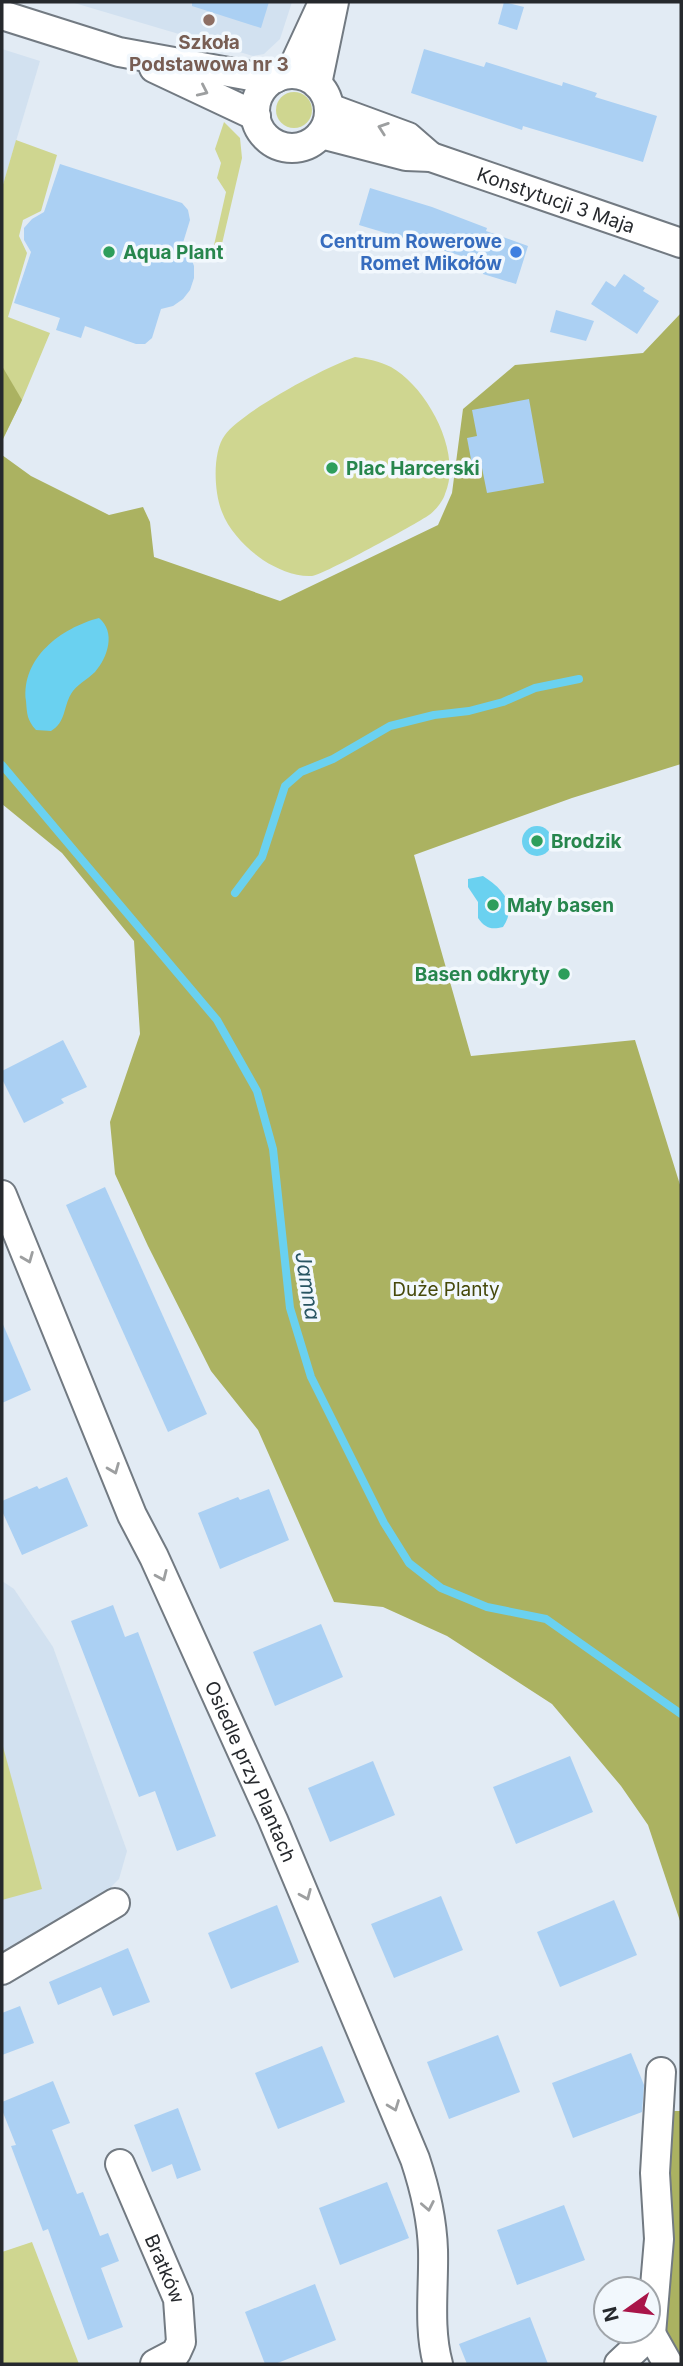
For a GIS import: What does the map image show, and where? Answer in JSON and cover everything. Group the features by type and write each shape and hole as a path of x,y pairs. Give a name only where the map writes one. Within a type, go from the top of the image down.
{"street":[{"path":"324,2 283,76 264,88 257,101 256,116 260,131 271,142 284,148 298,148 311,143 322,109 334,2"},
{"path":"11,18 119,52 256,77 305,76 322,109"},
{"path":"119,52 256,116"},
{"name":"Konstytucji 3 Maja","path":"322,109 406,156 431,157 681,243"},
{"name":"Osiedle przy Plantach","path":"2,1195 132,1515 154,1557 273,1820 415,2159 429,2204 433,2248 434,2348 438,2364"},
{"path":"2,1970 115,1903"},
{"path":"656,2275 659,2239 655,2173 661,2072"},
{"name":"Bratków","path":"120,2164 178,2299 181,2342 176,2353 155,2364"},
{"path":"619,2364 639,2345"},
{"path":"658,2345 668,2364"}],"shaded area":[{"name":"Szkoła Podstawowa nr 3","path":"71,2 292,2 280,39 264,54 253,56"},
{"path":"2,49 40,61 2,188"},
{"path":"2,1581 14,1589 53,1647 127,1851 119,1879 87,1911 2,1958"}],"green space":[{"path":"294,92 307,97 312,110 307,123 294,128 281,123 276,110 281,97"},
{"path":"224,122 240,138 242,158 218,261 213,259 212,254 226,192 217,178 221,163 215,149"},
{"path":"16,140 57,155 41,211 23,220 19,236 27,253 8,317 50,333 2,441 2,188"},
{"name":"Duże Planty","path":"681,313 681,764 572,798 414,855 471,1056 635,1040 681,1188 681,1924 648,1825 621,1786 552,1704 447,1636 383,1607 334,1602 258,1430 211,1371 148,1246 115,1174 110,1122 140,1034 134,941 62,853 2,804 2,455 31,476 109,515 143,507 150,522 154,557 280,601 438,525 452,493 463,409 515,365 643,353"},
{"name":"Plac Harcerski","path":"355,357 391,367 417,390 429,405 445,441 449,460 449,478 445,494 429,515 350,559 312,576 293,574 257,556 229,526 217,494 218,452 225,435 248,414 306,380"},
{"path":"2,366 22,400 2,441"},
{"path":"2,1743 42,1889 2,1900"},
{"path":"672,2111 681,2111 681,2363 662,2329 665,2118"},
{"path":"32,2242 79,2364 2,2364 2,2252"}],"water":[{"path":"99,618 109,637 104,659 95,672 73,691 56,727 51,731 36,730 27,713 26,685 37,658 58,637"},
{"name":"Brodzik","path":"537,826 548,830 552,841 548,852 537,856 526,852 522,841 526,830"},
{"name":"Mały basen","path":"483,876 506,898 509,911 503,927 489,927 478,918 478,902 468,887 468,879"}],"building":[{"path":"192,2 269,2 261,28 192,6"},
{"path":"504,2 524,7 517,30 498,24"},
{"path":"424,49 484,67 486,62 562,86 563,82 597,93 595,97 657,116 643,162 523,126 522,130 411,93"},
{"name":"Aqua Plant","path":"60,164 182,203 188,210 190,220 182,246 190,255 194,278 183,299 173,306 161,309 152,338 145,344 136,344 85,326 81,338 56,330 60,318 14,303 31,252 24,240 24,228 44,212"},
{"path":"370,188 432,207 528,246 516,284 483,274 485,263 359,225"},
{"path":"624,274 659,301 637,334 591,304 606,281 615,287"},
{"path":"556,310 594,321 586,341 550,332"},
{"path":"529,399 544,483 487,493 482,468 473,470 467,438 477,436 472,410"},
{"path":"63,1040 87,1087 61,1099 64,1103 24,1123 2,1079 2,1071"},
{"path":"105,1187 207,1414 168,1432 66,1205"},
{"path":"2,1322 31,1390 2,1403"},
{"path":"67,1477 88,1526 22,1555 2,1511 2,1501"},
{"path":"269,1489 289,1540 220,1569 198,1513 238,1497 240,1500"},
{"path":"113,1605 125,1637 138,1632 216,1836 177,1851 155,1791 139,1797 71,1621"},
{"path":"321,1624 343,1677 275,1706 253,1652"},
{"path":"570,1756 593,1812 516,1844 493,1787"},
{"path":"373,1761 395,1815 330,1842 308,1788"},
{"path":"441,1896 463,1950 394,1978 371,1924"},
{"path":"614,1900 637,1955 560,1987 537,1932"},
{"path":"277,1905 299,1962 231,1989 208,1933"},
{"path":"128,1948 150,2002 113,2016 101,1987 58,2005 49,1982"},
{"path":"20,2006 34,2043 2,2055 2,2013"},
{"path":"498,2035 520,2092 449,2119 427,2062"},
{"path":"322,2046 345,2102 278,2129 255,2073"},
{"path":"631,2053 644,2085 642,2112 573,2138 552,2083"},
{"path":"53,2081 70,2123 52,2130 77,2194 83,2192 100,2236 108,2233 119,2261 101,2268 123,2327 88,2340 48,2229 43,2231 11,2146 16,2145 2,2110 2,2102"},
{"path":"178,2108 201,2170 177,2179 172,2164 152,2172 134,2125"},
{"path":"387,2182 409,2238 340,2265 319,2208"},
{"path":"564,2205 585,2260 517,2285 497,2230"},
{"path":"315,2284 336,2340 275,2364 265,2364 245,2312"},
{"path":"530,2317 548,2364 467,2364 459,2344"}],"waterway":[{"path":"235,893 262,857 285,786 301,772 333,759 390,726 434,715 469,711 503,702 535,688 579,679"},
{"name":"Jamna","path":"2,765 217,1020 257,1091 273,1149 290,1308 311,1377 384,1523 409,1563 441,1588 487,1607 546,1619 681,1714"}],"place":[{"name":"Szkoła Podstawowa nr 3","path":"209,20"},
{"name":"Aqua Plant","path":"109,252"},
{"name":"Centrum Rowerowe Romet Mikołów","path":"516,252"},
{"name":"Plac Harcerski","path":"332,468"},
{"name":"Brodzik","path":"537,841"},
{"name":"Mały basen","path":"493,905"},
{"name":"Basen odkryty","path":"564,974"}]}
